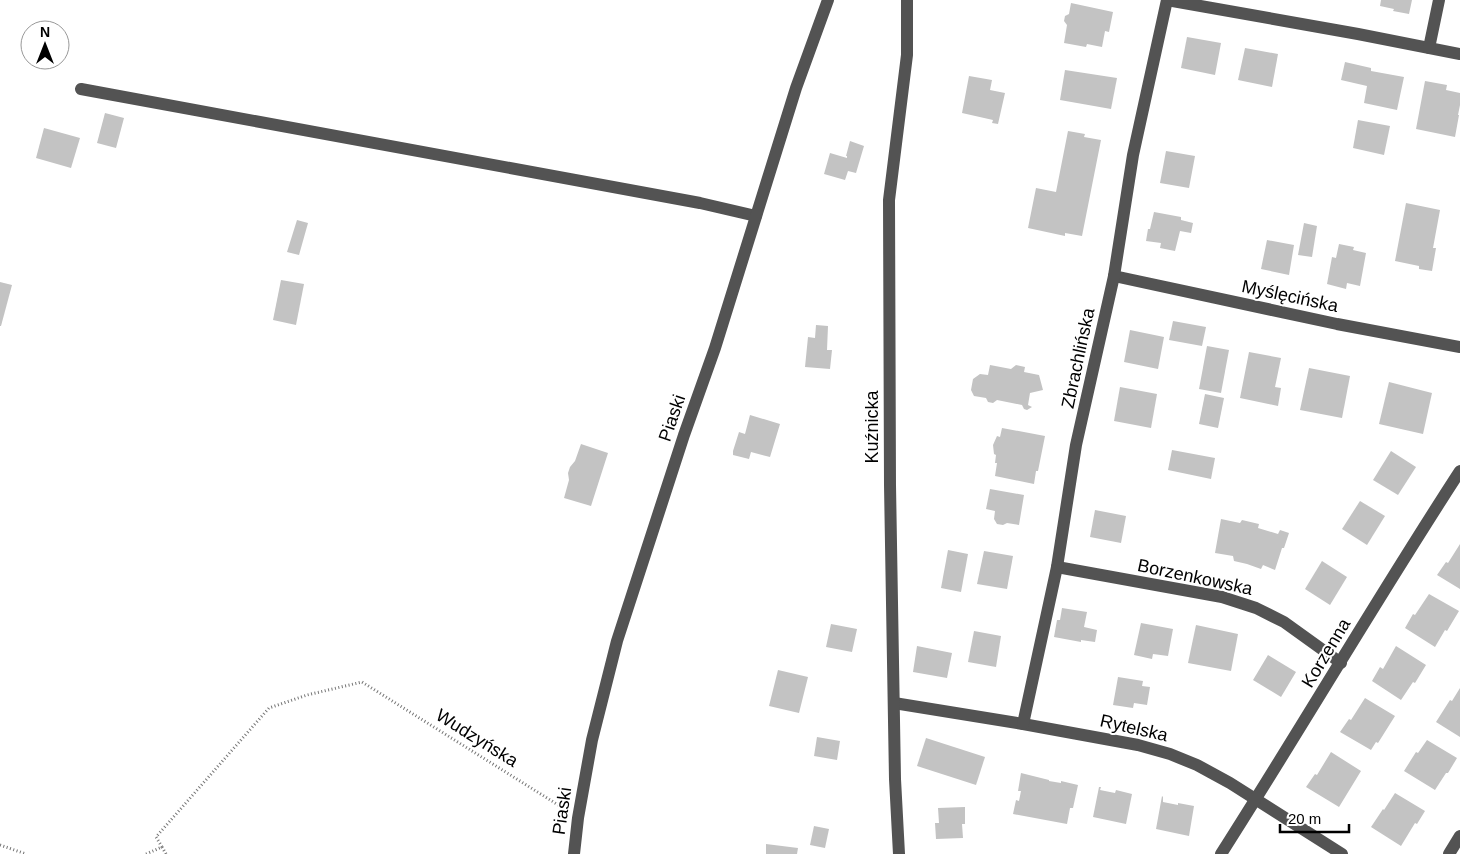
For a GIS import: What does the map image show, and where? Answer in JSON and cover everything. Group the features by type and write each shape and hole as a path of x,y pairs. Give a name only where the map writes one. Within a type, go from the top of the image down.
{"street":[{"name":"Piaski","path":"574,854 578,818 592,740 617,641 680,445 715,348 796,88 828,0"},
{"name":"Kuźnicka","path":"899,854 890,475 889,200 907,55 907,0"},
{"path":"1167,0 1460,54"},
{"name":"Zbrachlińska","path":"1023,724 1057,568 1076,445 1114,276 1133,154 1167,0"},
{"path":"1429,48 1438,0"},
{"path":"81,89 700,203 756,216"},
{"name":"Myślęcińska","path":"1114,276 1337,324 1460,347"},
{"name":"Korzenna","path":"1222,854 1413,543 1460,471"},
{"name":"Borzenkowska","path":"1057,568 1222,597 1256,608 1284,622 1340,663"},
{"name":"Rytelska","path":"894,704 1023,724 1138,745 1170,754 1197,765 1342,854"},
{"path":"1449,854 1460,836"}],"path":[{"name":"Wudzyńska","path":"162,847 156,837 269,708 307,695 362,682 578,818"},
{"path":"0,845 26,854"},
{"path":"146,854 162,847 166,854"}],"building":[{"path":"1381,0 1412,0 1409,14 1380,6"},
{"path":"1071,3 1113,12 1109,32 1105,31 1102,47 1087,44 1086,47 1064,43 1067,25 1064,21 1065,16 1069,14"},
{"path":"1187,37 1221,43 1215,75 1181,68"},
{"path":"1245,48 1278,54 1272,87 1238,80"},
{"path":"1345,62 1371,68 1371,71 1404,77 1397,110 1364,103 1367,86 1341,80"},
{"path":"1065,70 1117,78 1111,109 1060,100"},
{"path":"969,76 992,80 990,90 1005,93 998,124 992,123 993,120 962,113"},
{"path":"1425,81 1447,85 1446,90 1460,93 1455,137 1416,129"},
{"path":"105,113 124,118 116,148 97,143"},
{"path":"1358,120 1390,126 1384,155 1353,148"},
{"path":"44,128 80,138 71,168 36,158"},
{"path":"1068,131 1085,134 1084,137 1101,140 1082,236 1065,233 1065,236 1028,228 1036,188 1056,192"},
{"path":"850,141 864,146 856,173 848,171 845,180 824,174 830,153 847,158"},
{"path":"1166,151 1195,156 1189,188 1160,183"},
{"path":"1406,203 1440,210 1433,248 1436,248 1432,271 1395,261"},
{"path":"1154,212 1181,217 1181,220 1193,223 1191,233 1180,231 1175,251 1160,248 1161,243 1146,241"},
{"path":"297,220 308,223 299,255 287,252"},
{"path":"1304,223 1317,226 1312,257 1298,255"},
{"path":"1267,240 1294,245 1289,275 1261,269"},
{"path":"1339,244 1354,247 1353,250 1366,253 1360,286 1347,283 1346,289 1327,284 1332,257 1336,258"},
{"path":"281,280 304,284 296,325 273,320"},
{"path":"0,282 12,285 1,326 0,326"},
{"path":"1173,321 1206,327 1202,346 1169,340"},
{"path":"816,325 828,326 827,350 832,350 830,369 805,367 808,337 815,338"},
{"path":"1130,330 1164,337 1158,369 1124,362"},
{"path":"1207,346 1229,350 1221,393 1199,389"},
{"path":"1249,352 1281,358 1275,387 1281,388 1278,406 1240,398"},
{"path":"990,365 1011,369 1016,365 1025,367 1024,372 1039,375 1043,390 1030,393 1028,405 1032,407 1027,410 1022,405 997,400 993,403 988,402 986,398 974,396 971,390 973,379 980,374 988,375"},
{"path":"1309,368 1350,376 1342,418 1300,410"},
{"path":"1389,382 1432,393 1423,434 1379,424"},
{"path":"1120,387 1157,394 1151,428 1114,421"},
{"path":"1205,394 1224,398 1218,428 1199,424"},
{"path":"750,415 780,424 770,457 751,452 749,459 733,455 739,432 745,434"},
{"path":"1002,428 1045,436 1034,484 995,476 997,463 995,463 996,455 994,454 993,445 997,436 1000,437"},
{"path":"581,444 608,453 591,506 564,498 569,480 568,473"},
{"path":"1172,450 1215,458 1211,479 1168,470"},
{"path":"1391,451 1416,467 1398,495 1373,480"},
{"path":"990,489 1024,495 1019,525 997,524 994,519 995,511 986,509"},
{"path":"1360,501 1385,516 1367,545 1342,529"},
{"path":"1095,510 1126,516 1121,543 1090,537"},
{"path":"1221,519 1240,523 1242,520 1259,524 1258,528 1278,534 1280,530 1289,533 1275,570 1263,565 1261,569 1234,561 1233,556 1215,553"},
{"path":"1460,544 1460,589 1437,575 1446,562 1448,563"},
{"path":"948,550 968,554 961,592 941,588"},
{"path":"984,551 1013,556 1007,589 977,584"},
{"path":"1322,561 1347,577 1330,605 1305,589"},
{"path":"1429,594 1459,611 1435,647 1405,628 1413,614 1415,615"},
{"path":"1062,608 1087,612 1084,627 1097,630 1095,642 1081,640 1081,642 1054,637 1057,620 1060,620"},
{"path":"1141,623 1173,629 1168,656 1153,654 1152,659 1134,655"},
{"path":"831,624 857,629 852,652 826,647"},
{"path":"1196,625 1238,634 1231,671 1188,663"},
{"path":"974,631 1001,636 996,667 968,662"},
{"path":"917,646 952,653 947,678 913,672"},
{"path":"1396,646 1426,665 1415,683 1413,682 1401,700 1372,681 1380,667 1383,669"},
{"path":"1268,655 1296,672 1281,697 1253,680"},
{"path":"778,670 808,677 799,713 769,706"},
{"path":"1118,677 1143,681 1142,686 1150,687 1147,705 1134,703 1133,708 1113,705"},
{"path":"1460,688 1460,737 1436,722"},
{"path":"1365,698 1395,716 1378,743 1376,742 1371,750 1340,732 1349,719 1351,720"},
{"path":"817,737 840,741 837,760 814,756"},
{"path":"926,738 985,757 976,785 917,766"},
{"path":"1427,740 1457,758 1435,790 1404,771 1416,752 1418,753"},
{"path":"1331,752 1361,771 1339,807 1306,787 1315,774 1317,775"},
{"path":"1021,773 1049,781 1061,783 1061,781 1078,785 1067,824 1013,814 1016,800 1019,801 1021,791 1018,791"},
{"path":"1099,787 1101,787 1100,790 1115,793 1116,790 1132,794 1126,824 1093,817"},
{"path":"1395,793 1425,811 1401,846 1371,827"},
{"path":"1162,796 1163,802 1194,806 1189,836 1156,829"},
{"path":"965,807 965,824 962,824 963,838 936,839 935,823 939,823 938,808"},
{"path":"814,826 829,829 825,848 810,845"},
{"path":"766,844 798,848 797,854 766,854"}]}
